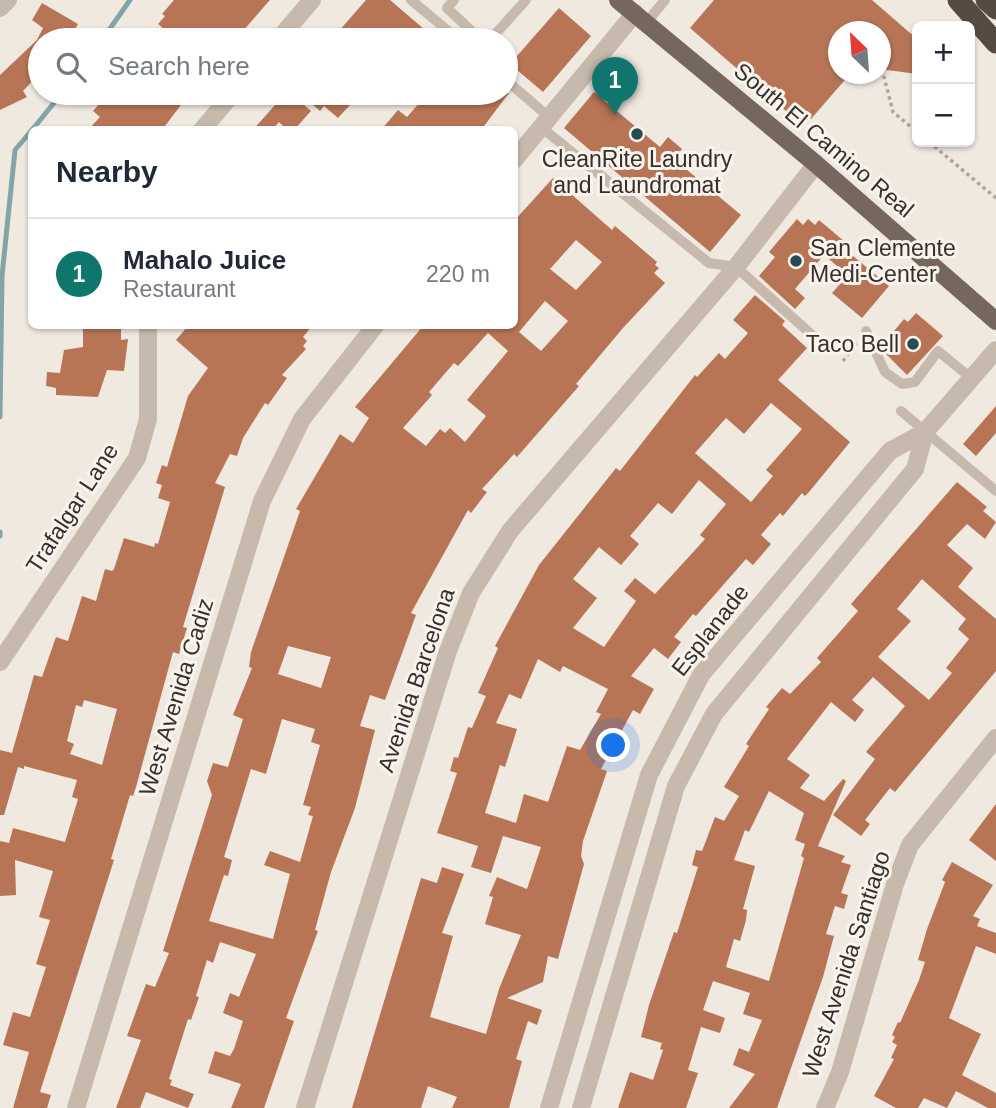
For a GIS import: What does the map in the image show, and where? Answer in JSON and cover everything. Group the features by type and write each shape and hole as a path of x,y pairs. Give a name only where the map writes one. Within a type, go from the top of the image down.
{"highway":[{"path":"958,0 996,43"},
{"path":"986,0 996,9"}],"main road":[{"name":"South El Camino Real","path":"618,0 816,164 996,321"}],"street":[{"path":"0,8 8,0"},
{"path":"288,28 312,0"},
{"path":"518,155 640,18"},
{"path":"205,126 223,105"},
{"name":"Avenida Barcelona","path":"305,1108 443,664 471,593 510,530 736,267 816,164"},
{"name":"Trafalgar Lane","path":"0,662 137,458 148,419 148,329"},
{"name":"West Avenida Cadiz","path":"76,1108 262,501 302,419 372,329"},
{"name":"Esplanade","path":"549,1108 649,775 701,676 890,451 925,432 996,350"},
{"name":"Esplanade","path":"581,1108 676,786 714,714 915,469 925,432"},
{"name":"West Avenida Santiago","path":"825,1108 840,1072 895,884 910,845 996,738"},
{"path":"649,775 676,786"}],"lane":[{"path":"411,0 445,28"},
{"path":"454,0 447,8 468,28"},
{"path":"501,28 526,0"},
{"path":"640,18 666,0"},
{"path":"518,93 546,123 709,263 736,267 820,342"},
{"path":"866,331 885,372 902,384 915,382 938,351 971,378"},
{"path":"901,411 996,491"}],"path":[{"path":"885,84 893,112 912,128"},
{"path":"935,147 996,198"},
{"path":"843,360 850,352"}],"building":[{"path":"174,0 270,0 246,28 163,28 158,24 165,16 162,14"},
{"path":"366,0 390,0 423,28 342,28"},
{"path":"714,0 872,0 912,35 912,73 891,70 891,21 828,21 828,84 841,84 811,119 800,109 793,117 690,28"},
{"path":"42,3 78,24 76,28 43,28 32,20"},
{"path":"559,8 591,36 543,92 518,71 518,55"},
{"path":"28,49 28,86 23,91 27,97 0,110 0,75"},
{"path":"594,92 660,147 668,137 682,149 674,159 741,215 710,252 564,128"},
{"path":"98,105 181,105 165,126 92,126 100,117 93,111"},
{"path":"275,105 304,105 311,111 298,126 283,126 279,122 276,126 257,126"},
{"path":"313,105 350,105 338,118 324,106 320,111"},
{"path":"418,105 500,105 484,126 384,126 398,110 407,117"},
{"path":"553,178 612,230 615,226 657,262 655,265 659,268 654,273 665,283 623,328 576,384 579,386 517,457 514,454 482,489 487,492 471,513 468,510 411,613 416,615 385,700 370,695 360,726 375,730 355,808 331,872 315,930 318,931 286,1018 294,1021 264,1108 231,1108 241,1084 208,1073 215,1051 230,1056 234,1049 243,1021 223,1013 230,993 239,997 256,954 220,942 213,963 207,960 196,996 199,997 191,1020 188,1019 169,1079 172,1080 170,1085 194,1094 188,1108 146,1092 140,1108 116,1108 141,1040 127,1036 146,984 155,987 169,953 163,951 212,795 207,781 213,763 228,767 243,719 233,715 252,668 249,667 251,652 300,511 296,509 340,434 353,443 369,418 355,407 420,329 518,329 518,217","holes":["576,240 602,262 576,290 550,269","545,301 568,321 541,351 519,332","488,333 508,351 467,400 486,416 465,442 450,428 445,433 440,429 426,446 403,428 432,395 429,392 454,363 458,366","288,646 331,657 321,688 278,674","282,719 315,729 311,742 320,745 303,805 311,807 308,815 313,816 300,862 270,851 264,865 290,874 273,939 209,921 224,875 228,876 232,860 224,857 251,769 266,774"]},
{"name":"San Clemente Medi-Center","path":"797,219 803,225 808,219 815,225 819,220 851,247 847,251 889,286 862,318 832,293 848,275 824,255 795,289 805,298 795,309 759,276 775,257 769,252"},
{"path":"755,295 785,321 782,325 807,348 778,380 850,442 809,492 805,496 802,493 783,516 780,513 761,535 771,544 753,565 746,559 696,616 693,614 674,637 681,642 668,659 654,648 631,676 654,689 640,714 633,710 601,769 607,771 583,841 581,856 584,864 558,959 548,956 543,982 507,998 542,1010 537,1025 528,1021 516,1059 522,1061 509,1108 452,1108 457,1097 428,1086 421,1108 352,1108 421,878 437,883 442,867 464,874 442,933 453,936 430,1017 486,1034 499,989 521,935 485,924 493,897 489,896 497,877 527,889 541,847 503,836 491,873 471,867 478,846 437,833 457,773 450,771 454,757 458,758 468,727 472,728 486,696 478,693 498,648 495,646 539,565 616,468 620,471 695,375 697,377 719,353 725,359 748,333 733,320","holes":["771,403 802,429 766,470 773,476 751,502 695,453 726,418 744,434","699,480 726,504 700,535 705,539 655,594 635,578 624,591 636,601 604,647 573,628 597,598 573,579 599,547 621,565 639,544 630,536 658,503 672,514","538,659 560,672 563,666 608,689 596,712 601,714 580,750 567,746 548,802 524,794 516,823 485,813 500,765 505,767 517,729 496,723 509,694 521,699"]},
{"path":"916,313 943,336 907,375 884,352 899,336 894,331 904,319 908,322"},
{"path":"83,329 121,329 121,340 128,339 124,371 107,370 98,397 56,395 56,388 46,386 47,372 60,373 64,350 83,347"},
{"path":"185,329 310,329 303,337 307,341 303,346 306,349 282,375 287,378 268,405 265,403 243,438 237,456 230,454 215,483 225,487 183,627 187,628 179,654 173,652 136,787 133,796 130,795 111,859 114,860 40,1092 51,1095 47,1108 13,1108 29,1052 3,1045 13,1012 30,1017 46,967 36,964 50,920 39,917 53,871 15,860 16,895 0,896 0,841 9,843 13,828 65,842 78,799 72,797 77,780 24,766 24,769 18,767 4,815 0,815 0,750 12,753 34,675 42,677 56,637 68,641 82,596 96,601 105,569 114,569 124,538 154,547 155,543 158,544 170,502 158,498 162,485 156,483 162,465 167,467 188,396 208,368 176,340","holes":["84,700 117,709 102,765 70,754 74,744 67,741 76,705 82,707"]},
{"path":"996,406 996,433 976,456 963,444"},
{"path":"957,482 987,507 983,511 996,522 985,539 967,524 947,545 973,568 958,587 996,619 996,671 895,792 890,788 865,820 870,824 861,836 833,815 875,759 866,752 905,706 873,677 852,700 864,710 855,722 831,702 787,759 810,775 800,788 824,801 843,779 846,781 818,846 845,856 841,862 851,865 841,893 848,895 844,909 835,906 826,934 834,936 823,977 777,1108 729,1108 755,1074 733,1065 739,1048 749,1052 762,1020 743,1014 750,993 713,981 703,1010 725,1018 720,1033 701,1027 688,1070 698,1073 686,1108 618,1108 630,1072 653,1080 663,1050 660,1049 662,1043 641,1037 649,1005 674,932 677,933 698,867 692,865 696,850 702,851 715,817 724,821 739,796 724,787 749,746 746,744 769,709 766,707 782,688 790,694 821,662 817,658 858,611 851,604","holes":["922,579 966,619 958,629 969,639 946,668 952,673 929,700 878,657 911,621 897,609","769,791 804,813 795,840 805,844 801,856 804,858 769,981 726,967 734,939 740,941 747,910 743,909 755,866 734,860 745,830 749,832"]},
{"path":"996,804 996,861 969,840"},
{"path":"952,862 993,885 973,916 980,919 977,926 996,933 996,954 976,946 949,1018 981,1034 962,1075 996,1093 996,1108 988,1108 956,1091 947,1108 924,1098 918,1108 896,1108 874,1096 894,1059 891,1058 897,1045 892,1042 895,1037 892,1035 919,980 925,962 918,960 945,882 942,880"}],"waterway":[{"path":"110,28 130,0"},
{"path":"35,126 52,105"},
{"path":"0,417 2,276 15,150 28,135"}],"place":[{"name":"Mahalo Juice","path":"615,115"},
{"name":"CleanRite Laundry and Laundromat","path":"637,134"},
{"name":"San Clemente Medi-Center","path":"796,261"},
{"name":"Taco Bell","path":"913,344"}]}
